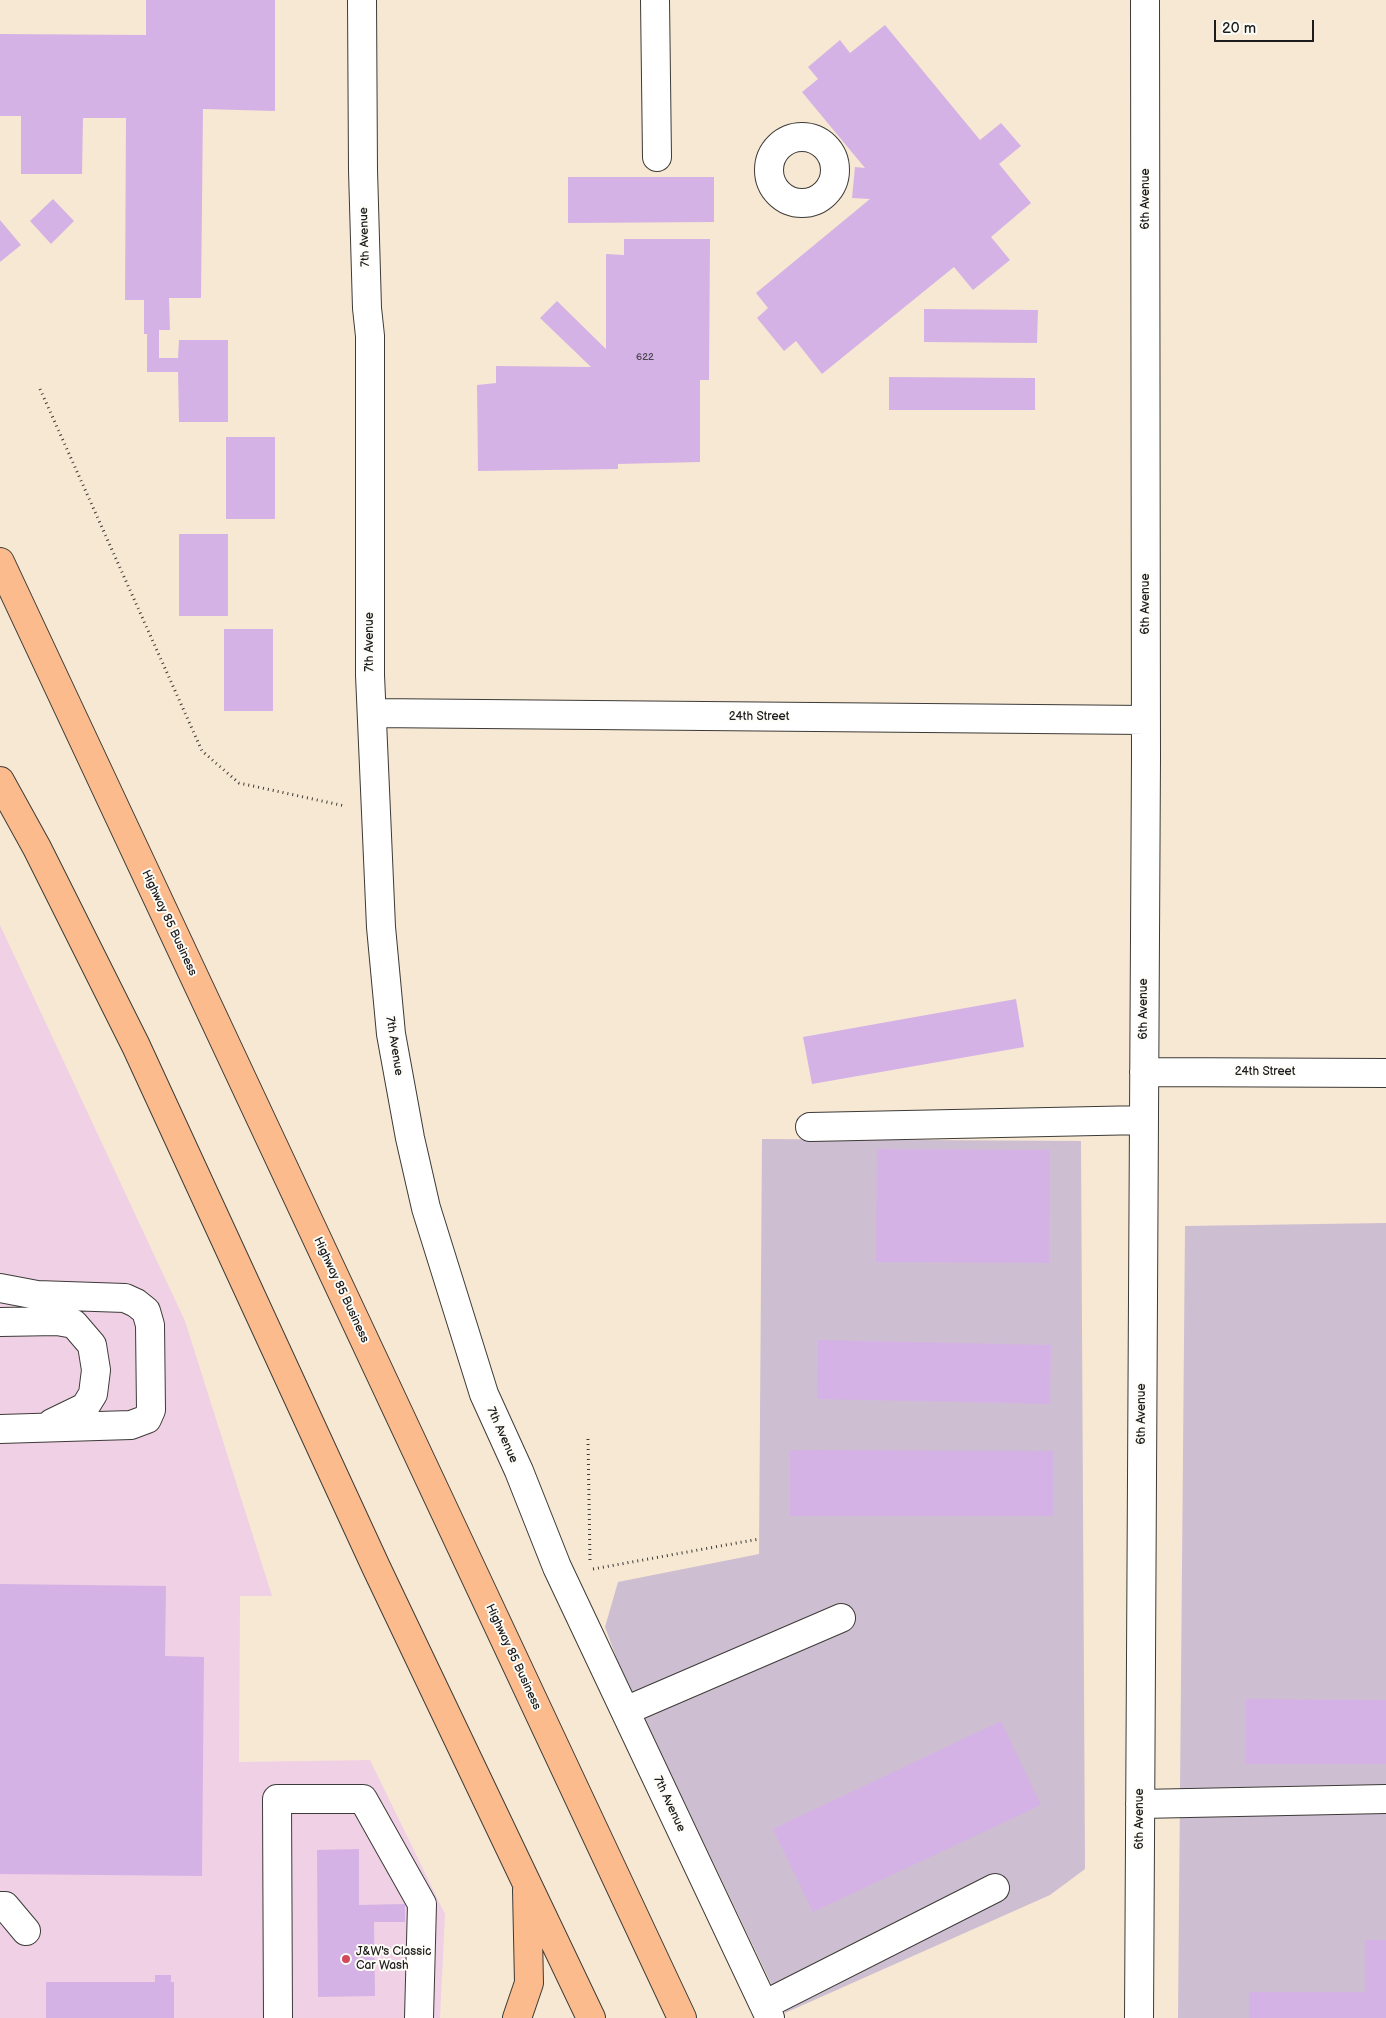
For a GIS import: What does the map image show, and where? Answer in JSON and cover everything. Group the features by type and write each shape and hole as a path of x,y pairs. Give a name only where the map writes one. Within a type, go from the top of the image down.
{"main road":[{"name":"Highway 85 Business","path":"0,562 682,2018"},
{"path":"0,781 37,848 136,1046 376,1567 591,2018"},
{"path":"517,2018 529,1983 527,1881"}],"street":[{"name":"7th Avenue","path":"362,0 366,308 370,336 370,675 381,927 391,1034 410,1138 426,1208 484,1394 519,1471 557,1567 767,2012"},
{"path":"655,0 657,157"},
{"name":"6th Avenue","path":"1139,2018 1146,720 1145,0"},
{"name":"24th Street","path":"373,713 1146,720"},
{"name":"24th Street","path":"1144,1072 1386,1073"},
{"path":"810,1127 1144,1120"},
{"path":"0,1288 37,1295 124,1298 136,1303 146,1311 150,1325 151,1410 147,1419 131,1425 0,1430"},
{"path":"0,1322 57,1321 74,1324 92,1345 96,1370 93,1394 89,1401 85,1407 42,1428"},
{"path":"625,1711 841,1618"},
{"path":"278,2018 277,1799 363,1799 422,1904 419,2018"},
{"path":"1140,1804 1386,1799"},
{"path":"767,2012 995,1888"},
{"path":"0,1906 5,1906 26,1931"}],"path":[{"path":"40,389 202,751 239,783 377,812"},
{"path":"588,1440 591,1569 759,1539"}],"shaded area":[{"path":"0,925 185,1321 272,1596 240,1596 239,1762 370,1760 445,1914 440,2018 0,2018"},
{"path":"762,1139 1081,1141 1085,1869 1050,1895 785,2013 618,1662 605,1627 618,1582 759,1554"},
{"path":"1386,1223 1386,2018 1178,2018 1185,1226"}],"building":[{"path":"146,0 275,0 275,111 203,109 201,298 169,298 170,330 159,330 159,358 178,358 179,340 228,340 228,422 179,422 178,372 147,372 147,334 144,334 144,300 125,300 126,118 83,118 82,174 21,174 21,116 0,116 0,34 146,35"},
{"path":"885,25 980,140 1001,123 1021,146 999,164 1031,203 991,237 1010,260 973,290 954,267 822,374 796,341 784,351 757,318 768,308 756,293 870,199 852,198 855,167 865,168 802,92 818,79 808,67 840,40 850,53"},
{"path":"568,177 714,177 714,222 568,223"},
{"path":"53,199 74,221 51,244 30,221"},
{"path":"0,220 21,245 0,262"},
{"path":"624,239 710,239 709,380 700,380 700,462 618,464 618,469 478,471 477,385 496,383 496,366 591,367 540,318 557,301 606,349 606,254 624,255"},
{"path":"924,309 1038,310 1037,343 924,342"},
{"path":"889,377 1035,378 1035,410 889,410"},
{"path":"226,437 275,437 275,519 226,519"},
{"path":"179,534 228,534 228,616 179,616"},
{"path":"224,629 273,629 273,711 224,711"},
{"path":"1016,999 1024,1047 812,1084 803,1037"},
{"path":"877,1149 1050,1150 1049,1263 876,1262"},
{"path":"818,1340 1051,1345 1050,1404 817,1399"},
{"path":"790,1450 1053,1451 1053,1516 790,1516"},
{"path":"0,1584 166,1586 165,1656 204,1657 202,1876 0,1874"},
{"path":"1246,1699 1386,1700 1386,1764 1245,1764"},
{"path":"1001,1721 1041,1805 813,1912 773,1829"},
{"name":"J&W's Classic Car Wash","path":"359,1849 359,1905 405,1904 405,1922 374,1922 375,1996 318,1997 317,1850"},
{"path":"1365,1940 1386,1940 1386,2018 1249,2018 1249,1992 1365,1992"},
{"path":"155,1975 171,1975 171,1982 174,1982 174,2018 46,2018 46,1982 155,1982"}],"place":[{"name":"J&W's Classic Car Wash","path":"346,1959"}]}
